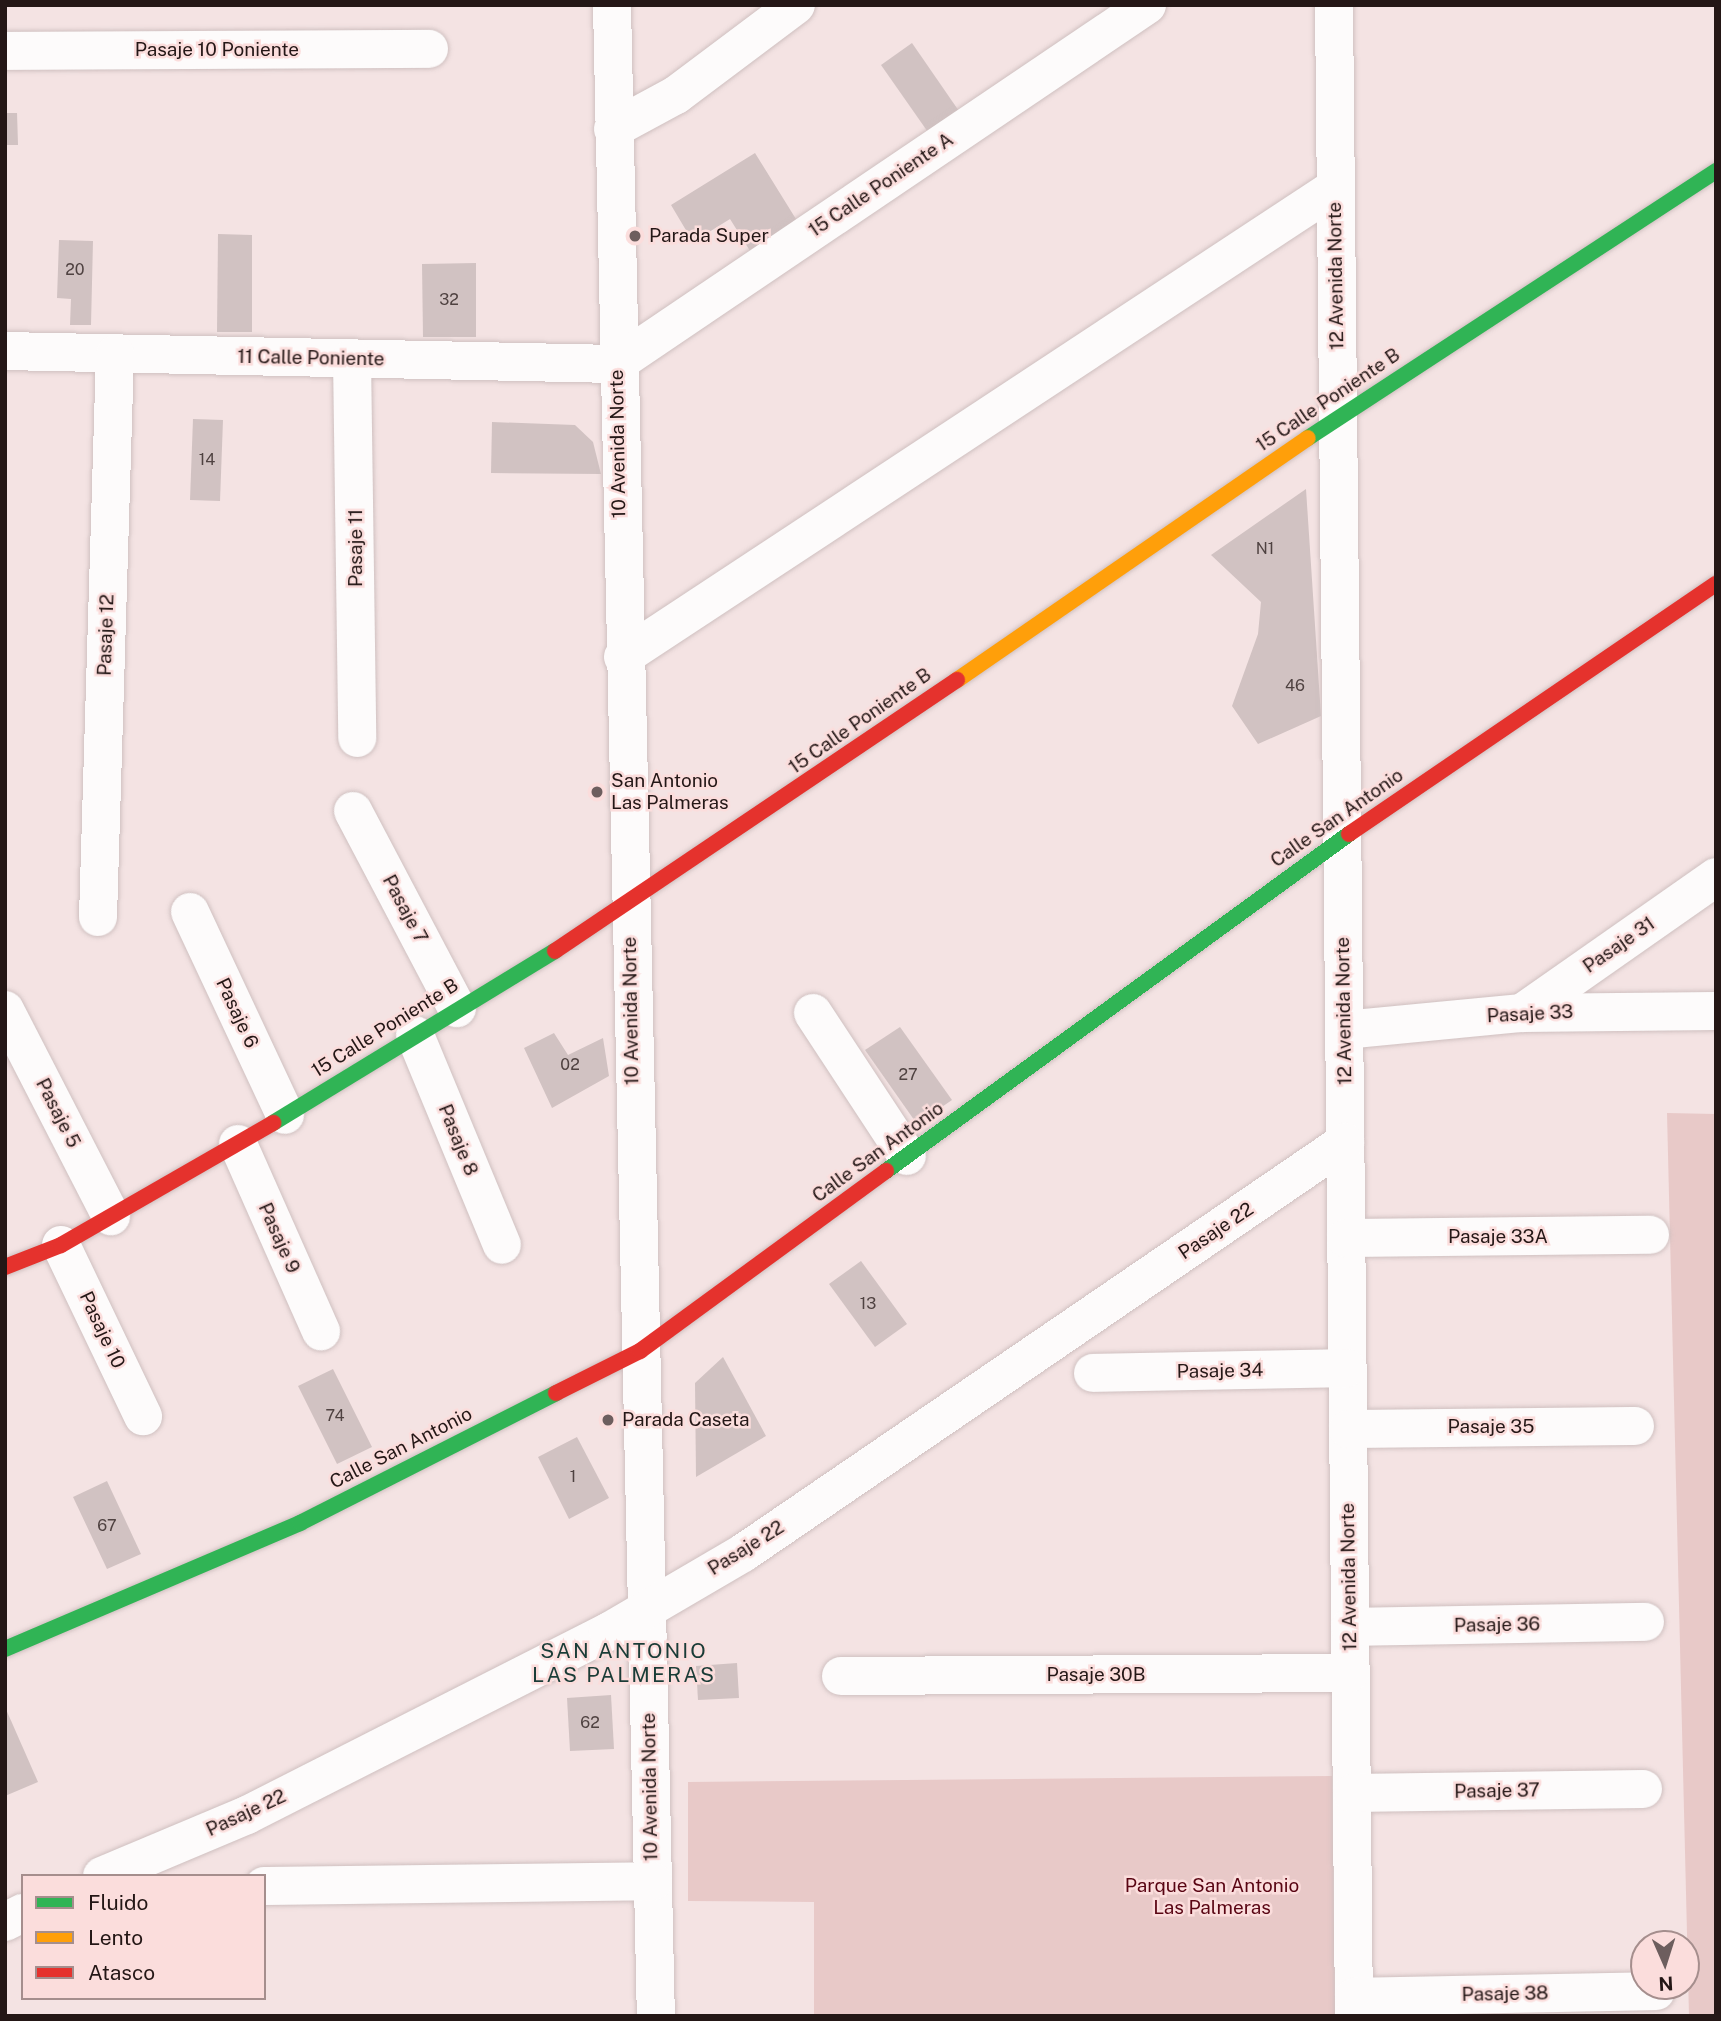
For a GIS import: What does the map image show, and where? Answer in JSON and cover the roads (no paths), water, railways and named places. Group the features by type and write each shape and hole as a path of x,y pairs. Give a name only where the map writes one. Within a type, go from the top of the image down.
{"street":[{"name":"10 Avenida Norte","path":"612,5 616,364 656,2016"},
{"path":"613,129 676,95 796,5"},
{"name":"15 Calle Poniente A","path":"616,364 1147,5"},
{"name":"12 Avenida Norte","path":"1334,5 1354,2007"},
{"name":"Pasaje 10 Poniente","path":"5,51 429,49"},
{"name":"15 Calle Poniente B","path":"8,1259 61,1245 237,1144 629,906 1338,417 1716,171"},
{"path":"623,657 1336,187"},
{"name":"11 Calle Poniente","path":"5,351 616,364"},
{"name":"Pasaje 12","path":"98,917 116,354"},
{"name":"Pasaje 11","path":"352,358 357,738"},
{"name":"Calle San Antonio","path":"5,1649 300,1523 640,1351 1342,838 1716,584"},
{"name":"Pasaje 7","path":"353,810 457,1009"},
{"name":"Pasaje 31","path":"1522,1013 1716,877"},
{"name":"Pasaje 6","path":"190,912 285,1115"},
{"name":"Pasaje 5","path":"5,1010 111,1216"},
{"name":"Pasaje 33","path":"1344,1030 1522,1013 1716,1011"},
{"path":"813,1013 907,1156"},
{"name":"Pasaje 8","path":"415,1035 502,1245"},
{"name":"Pasaje 22","path":"107,1874 247,1815 608,1632 646,1607 743,1553 1345,1142"},
{"name":"Pasaje 9","path":"237,1144 321,1331"},
{"name":"Pasaje 33A","path":"1346,1238 1650,1235"},
{"name":"Pasaje 10","path":"61,1245 143,1416"},
{"name":"Pasaje 34","path":"1093,1373 1347,1368"},
{"name":"Pasaje 35","path":"1348,1429 1634,1426"},
{"name":"Pasaje 36","path":"1350,1627 1645,1622"},
{"name":"Pasaje 30B","path":"841,1676 1350,1673"},
{"name":"Pasaje 37","path":"1352,1793 1643,1790"},
{"path":"266,1886 653,1881"},
{"path":"5,1922 21,1914"},
{"name":"Pasaje 38","path":"1354,2007 1630,1992"}],"place":[{"name":"Parada Super","path":"635,236"},
{"name":"San Antonio Las Palmeras","path":"597,792"},
{"name":"Parada Caseta","path":"608,1420"}],"district":[{"name":"SAN ANTONIO LAS PALMERAS","path":"624,1663"}],"park label":[{"name":"Parque San Antonio Las Palmeras","path":"1212,1897"}]}
